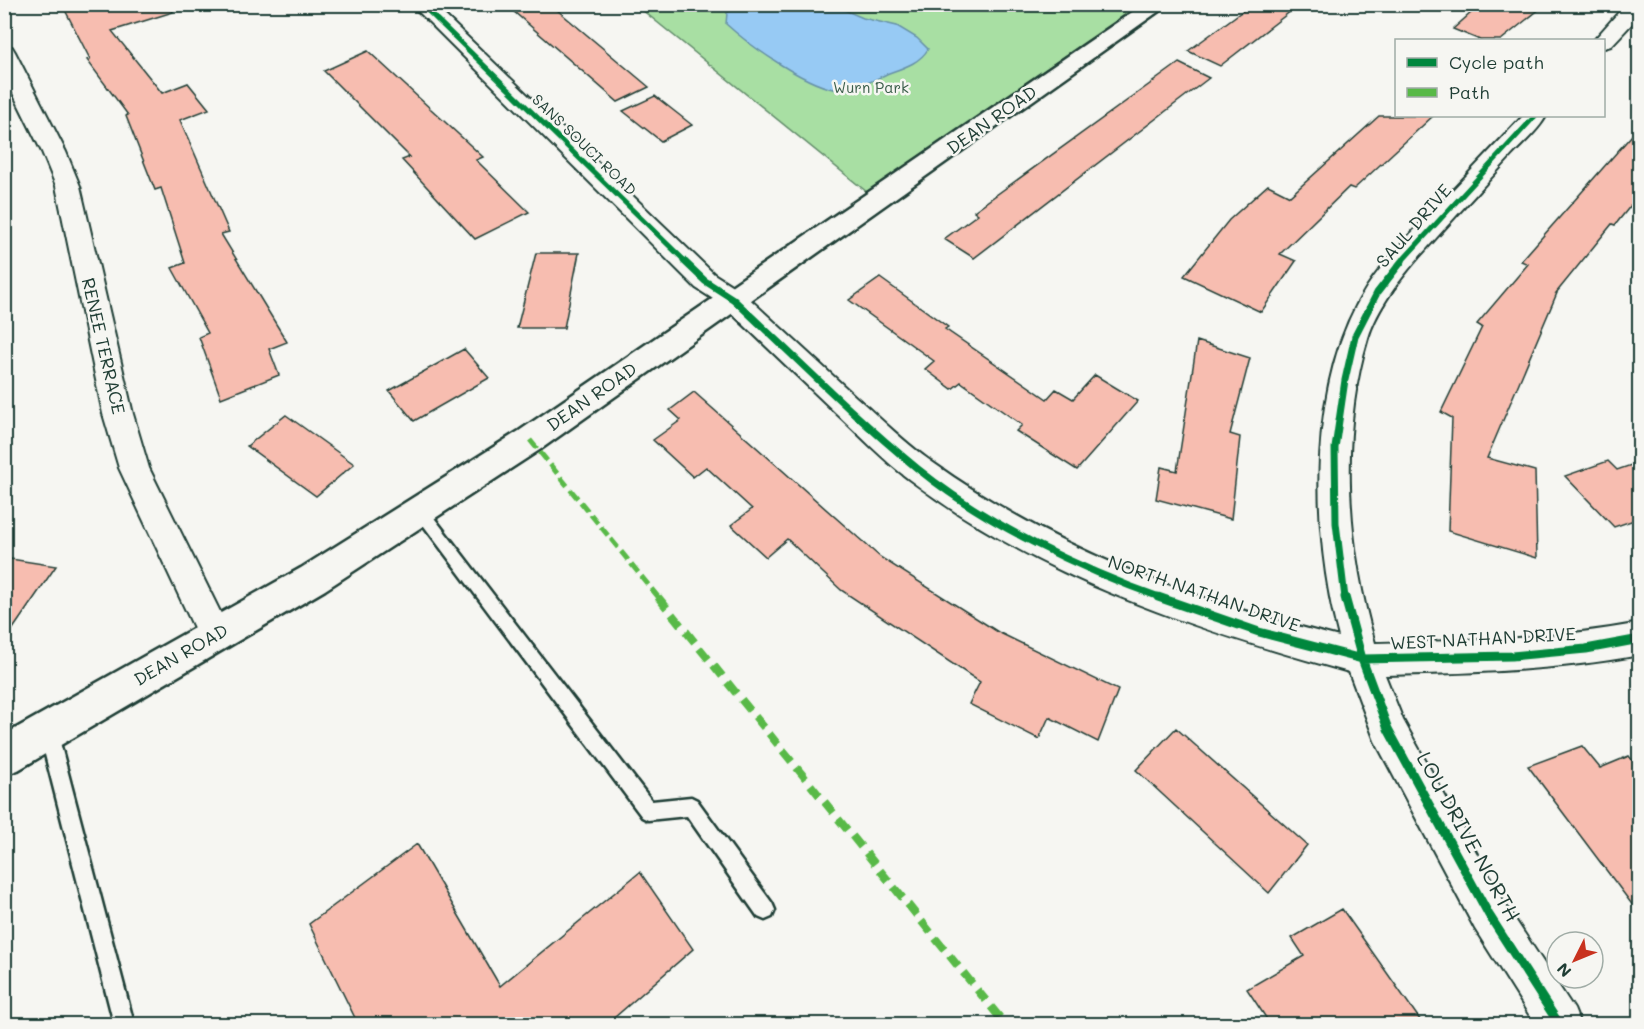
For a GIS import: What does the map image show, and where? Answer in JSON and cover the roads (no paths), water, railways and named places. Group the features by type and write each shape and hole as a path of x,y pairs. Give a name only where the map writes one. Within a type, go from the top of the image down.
{"main road":[{"name":"DEAN ROAD","path":"4,756 313,579 530,440 1159,4"}],"street":[{"name":"SANS SOUCI ROAD","path":"421,4 705,280 733,299"},
{"path":"1605,41 1638,4"},
{"name":"RENEE TERRACE","path":"4,52 54,152 68,186 118,414 134,468 215,636"},
{"name":"SAUL DRIVE","path":"1362,659 1345,598 1336,523 1335,448 1345,380 1355,336 1377,292 1407,253 1534,117"},
{"name":"NORTH NATHAN DRIVE","path":"733,299 919,470 973,507 1041,547 1138,590 1260,632 1362,659"},
{"name":"WEST NATHAN DRIVE","path":"1362,659 1512,656 1586,649 1640,639"},
{"name":"LOU DRIVE NORTH","path":"1362,659 1393,739 1489,915 1559,1024"}],"lane":[{"path":"420,510 648,811 691,806 765,910"},
{"path":"48,730 124,1024"}],"water":[{"path":"738,5 833,5 863,18 897,26 917,38 928,49 911,64 860,86 847,90 828,88 780,64 726,24 727,13"}],"park label":[{"name":"Wurn Park","path":"871,88"}]}
